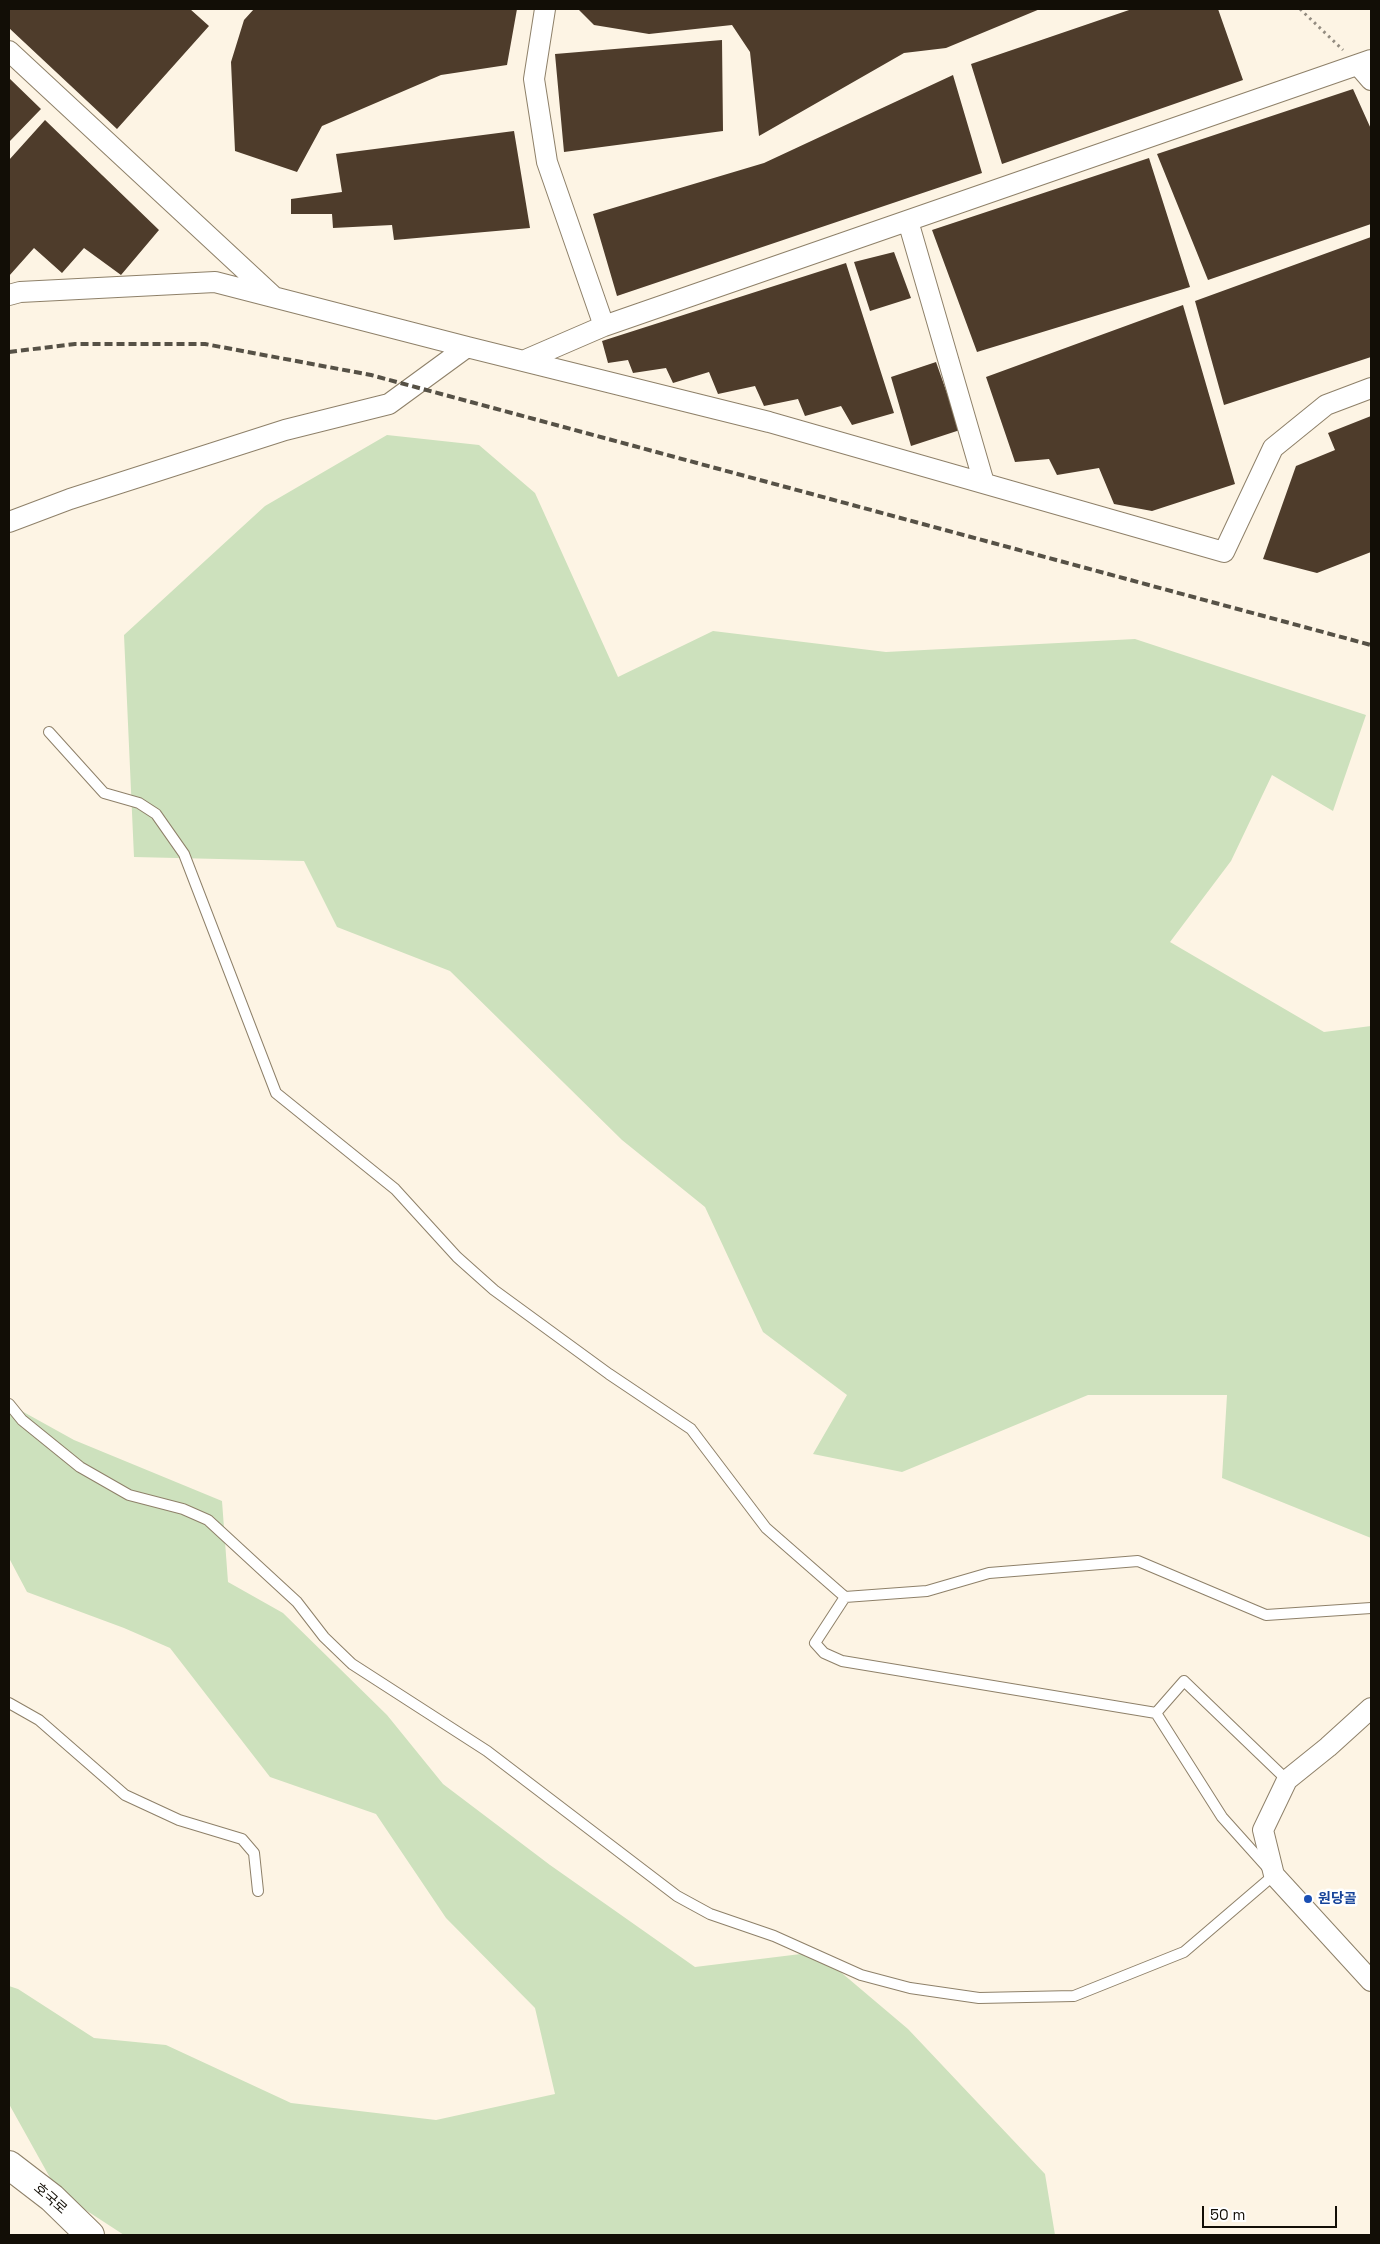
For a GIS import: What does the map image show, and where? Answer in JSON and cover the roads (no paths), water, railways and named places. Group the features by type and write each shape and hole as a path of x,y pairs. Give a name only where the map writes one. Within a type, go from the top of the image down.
{"main road":[{"name":"호국로","path":"9,2166 52,2198 90,2235"}],"street":[{"path":"545,9 534,79 547,162 604,326"},
{"path":"9,51 274,297"},
{"path":"523,361 604,326 1364,62 1371,80"},
{"path":"908,221 984,483"},
{"path":"9,295 215,282 770,422 1224,552 1273,448 1326,405 1371,388"},
{"path":"9,522 70,499 285,430 389,404 467,347"},
{"path":"1371,1708 1328,1747 1287,1780 1263,1830 1274,1875 1371,1981"}],"lane":[{"path":"49,732 104,793 139,803 156,814 184,854 276,1093 395,1190 457,1257 494,1290 609,1374 691,1429 766,1528 845,1597 927,1591 989,1574 1138,1561 1266,1615 1371,1608"},
{"path":"9,1404 22,1420 80,1467 129,1495 182,1509 208,1520 297,1602 324,1637 352,1664 486,1751 678,1896 710,1914 774,1936 861,1975 910,1988 979,1998 1074,1996 1184,1952 1274,1875 1222,1817 1156,1713 842,1661 824,1653 815,1643 845,1597"},
{"path":"1156,1713 1184,1681 1287,1780"},
{"path":"9,1703 39,1720 125,1795 179,1820 242,1839 254,1853 258,1891"}],"railway":[{"path":"9,352 75,344 205,344 371,375 1371,645"}],"place":[{"name":"원당골","path":"1308,1899"}]}
